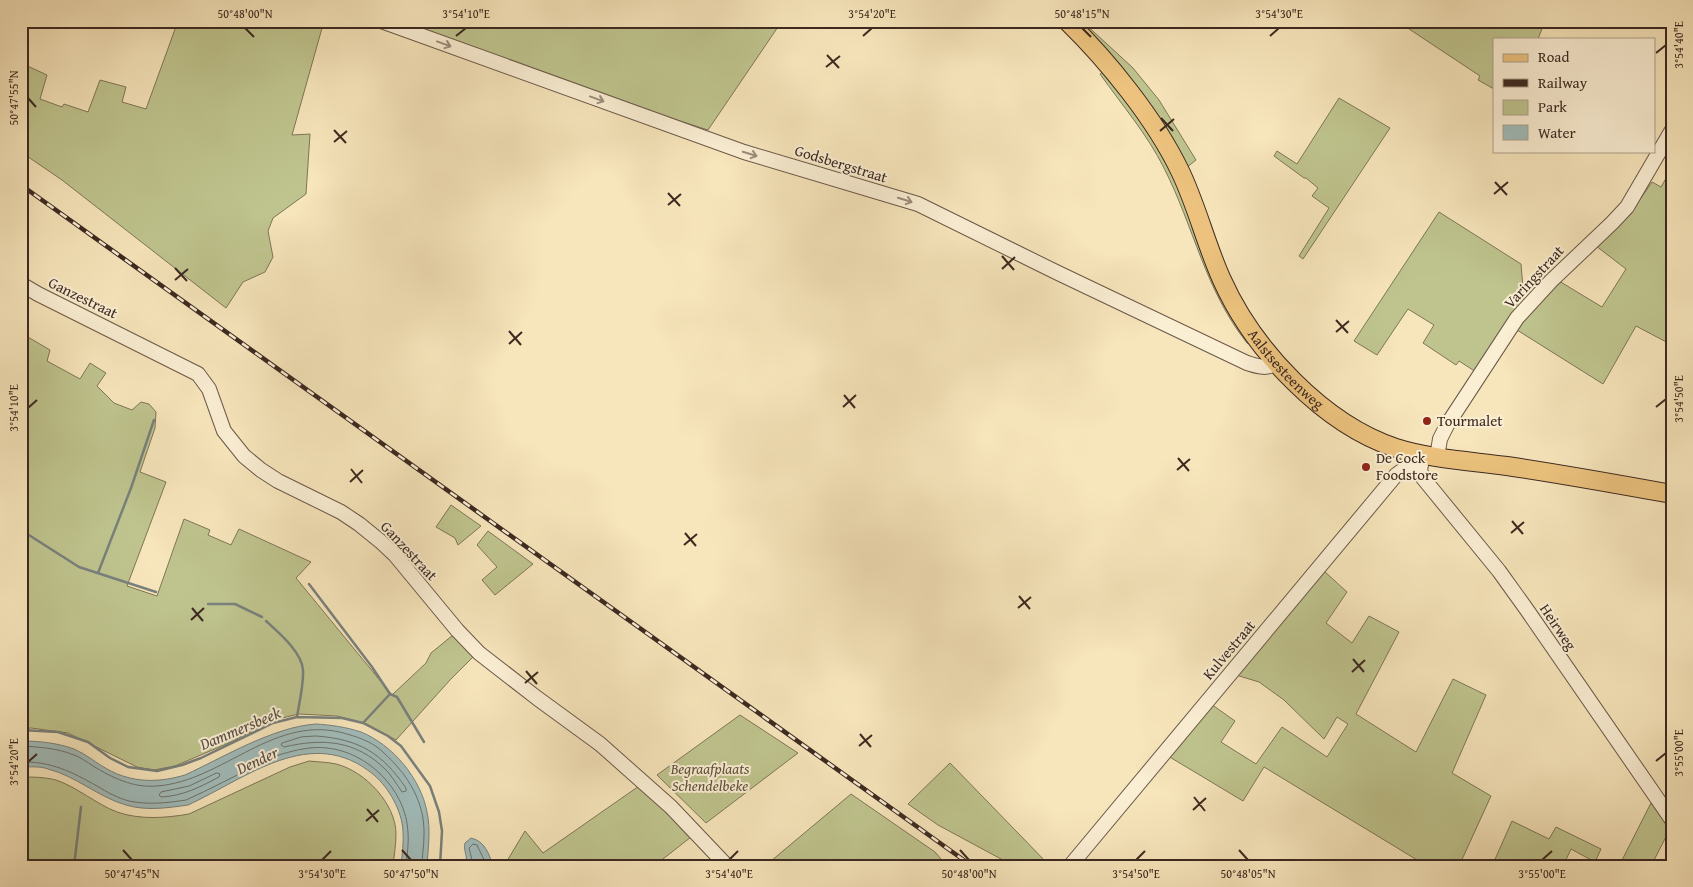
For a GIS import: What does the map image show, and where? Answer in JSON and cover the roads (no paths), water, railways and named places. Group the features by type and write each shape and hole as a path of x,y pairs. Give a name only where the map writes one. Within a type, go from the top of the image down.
{"main road":[{"name":"Aalstsesteenweg","path":"1067,21 1116,75 1165,145 1180,172 1223,282 1245,320 1271,357 1294,382 1339,419 1369,437 1427,460 1531,470 1672,494"}],"street":[{"name":"Godsbergstraat","path":"382,21 744,152 918,204 1246,363 1271,357"},
{"name":"Varingstraat","path":"1427,460 1447,425 1517,318 1551,280 1627,207 1672,130"},
{"name":"Ganzestraat","path":"21,284 198,374 209,389 224,431 244,456 278,481 341,512 380,540 479,653 600,744 671,807 727,866"},
{"name":"Heirweg","path":"1427,460 1423,478 1499,571 1528,610 1672,820"},
{"name":"Kulvestraat","path":"1070,866 1396,475 1427,460"}],"water":[{"name":"Dender","path":"316,724 338,726 361,732 384,745 404,764 419,787 427,812 429,832 427,866 401,866 403,849 402,823 394,800 380,780 351,760 327,754 303,755 280,760 256,770 188,805 157,808 141,808 126,805 106,797 58,772 45,768 21,767 21,741 41,742 74,749 116,774 126,777 145,780 175,778 266,737 300,726"},
{"path":"471,838 483,845 493,866 465,866 465,843"}],"waterway":[{"path":"98,573 131,488 154,420"},
{"path":"21,530 79,567 156,592"},
{"path":"309,584 372,667 390,694 363,723"},
{"path":"208,604 235,604 262,617"},
{"path":"266,621 289,643 302,663 303,681 297,717"},
{"path":"390,694 397,697 424,742"},
{"name":"Dammersbeek","path":"21,730 58,732 88,742 110,758 128,767 157,771 201,758 273,723 297,717 342,718 363,723 388,736 401,746 430,786 439,812 442,831 440,866"},
{"path":"74,866 81,807"}],"railway":[{"path":"21,185 972,866"}],"place":[{"name":"Tourmalet","path":"1427,421"},
{"name":"De Cock Foodstore","path":"1366,467"}],"park label":[{"name":"Begraafplaats Schendelbeke","path":"710,778"}]}
